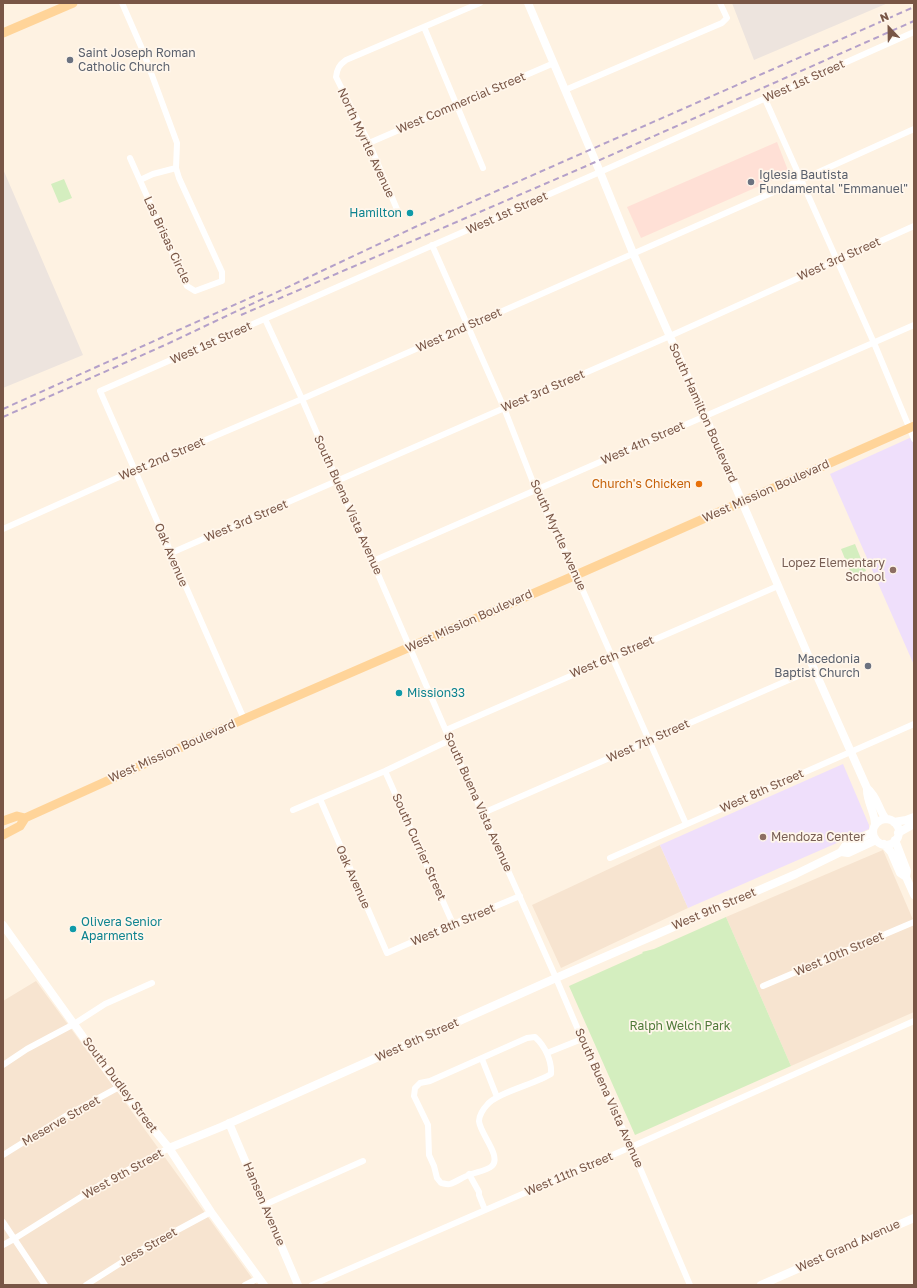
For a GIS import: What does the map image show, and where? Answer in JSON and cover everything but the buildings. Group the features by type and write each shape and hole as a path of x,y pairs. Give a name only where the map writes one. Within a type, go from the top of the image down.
{"main road":[{"path":"3,33 73,3"},
{"name":"West Mission Boulevard","path":"3,835 20,826 25,818 244,719 912,427"},
{"name":"West Mission Boulevard","path":"3,821 17,816 25,818"}],"street":[{"name":"Las Brisas Circle","path":"122,3 143,51 177,143 176,168 179,178 222,272 222,281 196,291 187,286 130,158"},
{"path":"480,3 424,28 483,168"},
{"name":"South Hamilton Boulevard","path":"528,3 590,147 633,253 867,788 873,793 880,812 898,829 896,837 906,871 906,877 914,895"},
{"path":"565,90 722,23 727,18 720,3"},
{"name":"North Myrtle Avenue","path":"399,214 369,143 336,77 340,64 346,60 424,28"},
{"name":"West 1st Street","path":"100,391 600,172 914,32"},
{"name":"West Commercial Street","path":"369,143 554,63"},
{"path":"765,99 912,427 914,439"},
{"name":"West 2nd Street","path":"3,529 801,180 914,129"},
{"path":"140,180 153,174 176,168"},
{"name":"West 3rd Street","path":"171,553 670,336 914,226"},
{"name":"South Myrtle Avenue","path":"432,245 504,408 536,490 576,575 686,824"},
{"name":"South Buena Vista Avenue","path":"265,318 302,399 582,1039 631,1147 690,1285"},
{"name":"West 4th Street","path":"373,561 914,325"},
{"name":"Oak Avenue","path":"100,391 244,719"},
{"name":"West 6th Street","path":"446,730 778,586"},
{"name":"West 7th Street","path":"483,813 814,669"},
{"name":"West 8th Street","path":"610,858 914,724"},
{"path":"293,810 385,772 450,740"},
{"name":"South Currier Street","path":"385,772 453,924"},
{"name":"South Hamilton Boulevard","path":"867,788 866,796 875,816 877,835 891,852 900,873 906,877"},
{"name":"Oak Avenue","path":"320,799 387,953"},
{"path":"914,817 906,820 882,820 877,835 891,843 896,837 914,824"},
{"name":"West 9th Street","path":"3,1245 100,1185 169,1148 789,877 841,852 848,853 877,835"},
{"name":"West 8th Street","path":"387,953 520,896"},
{"name":"West 10th Street","path":"763,986 914,922"},
{"name":"South Dudley Street","path":"3,925 119,1087 169,1148 262,1282"},
{"path":"3,1065 27,1049 74,1024 105,1004 152,983"},
{"name":"West 11th Street","path":"312,1285 631,1147 914,1021"},
{"path":"535,1037 541,1042 547,1053 551,1066 550,1074 542,1079 497,1097 487,1104 481,1113 479,1122 488,1144 494,1153 495,1160 492,1167 470,1174 449,1185 441,1183 437,1178 429,1155 428,1125 414,1096 415,1088 420,1083 430,1081 527,1038 535,1037"},
{"path":"547,1053 582,1039"},
{"path":"482,1059 497,1097"},
{"name":"Meserve Street","path":"3,1155 64,1117 119,1087"},
{"name":"Hansen Avenue","path":"229,1123 298,1285"},
{"path":"264,1204 363,1161"},
{"path":"470,1174 479,1192 485,1210"},
{"name":"Jess Street","path":"86,1285 146,1247 212,1212"},
{"name":"West Grand Avenue","path":"761,1285 914,1218"},
{"path":"3,1222 46,1285"},
{"path":"245,1285 262,1282"}],"shaded area":[{"path":"732,3 888,3 754,60"},
{"path":"777,142 789,173 641,238 627,207"},
{"path":"3,169 83,355 3,388"},
{"name":"Lopez Elementary School","path":"914,436 914,665 830,474"},
{"name":"Mendoza Center","path":"843,764 869,825 869,829 688,908 660,845"},
{"path":"660,845 688,908 561,968 532,905"},
{"path":"883,850 914,922 914,1012 791,1066 726,917"},
{"path":"36,981 257,1285 3,1285 3,1001"}],"green space":[{"path":"64,179 72,198 59,203 51,184"},
{"path":"855,544 866,571 852,576 841,549"},
{"name":"Ralph Welch Park","path":"726,917 791,1066 635,1135 569,986 643,953 642,952 654,949"}],"railway":[{"path":"3,417 165,345 415,227 914,7"},
{"path":"241,315 584,167 914,21"},
{"path":"3,409 263,292"}],"place":[{"name":"Saint Joseph Roman Catholic Church","path":"70,60"},
{"name":"Iglesia Bautista Fundamental \"Emmanuel\"","path":"751,182"},
{"name":"Hamilton","path":"410,213"},
{"name":"Church's Chicken","path":"699,484"},
{"name":"Lopez Elementary School","path":"893,570"},
{"name":"Macedonia Baptist Church","path":"868,666"},
{"name":"Mission33","path":"399,693"},
{"name":"Mendoza Center","path":"763,837"},
{"name":"Olivera Senior Aparments","path":"73,929"}]}
